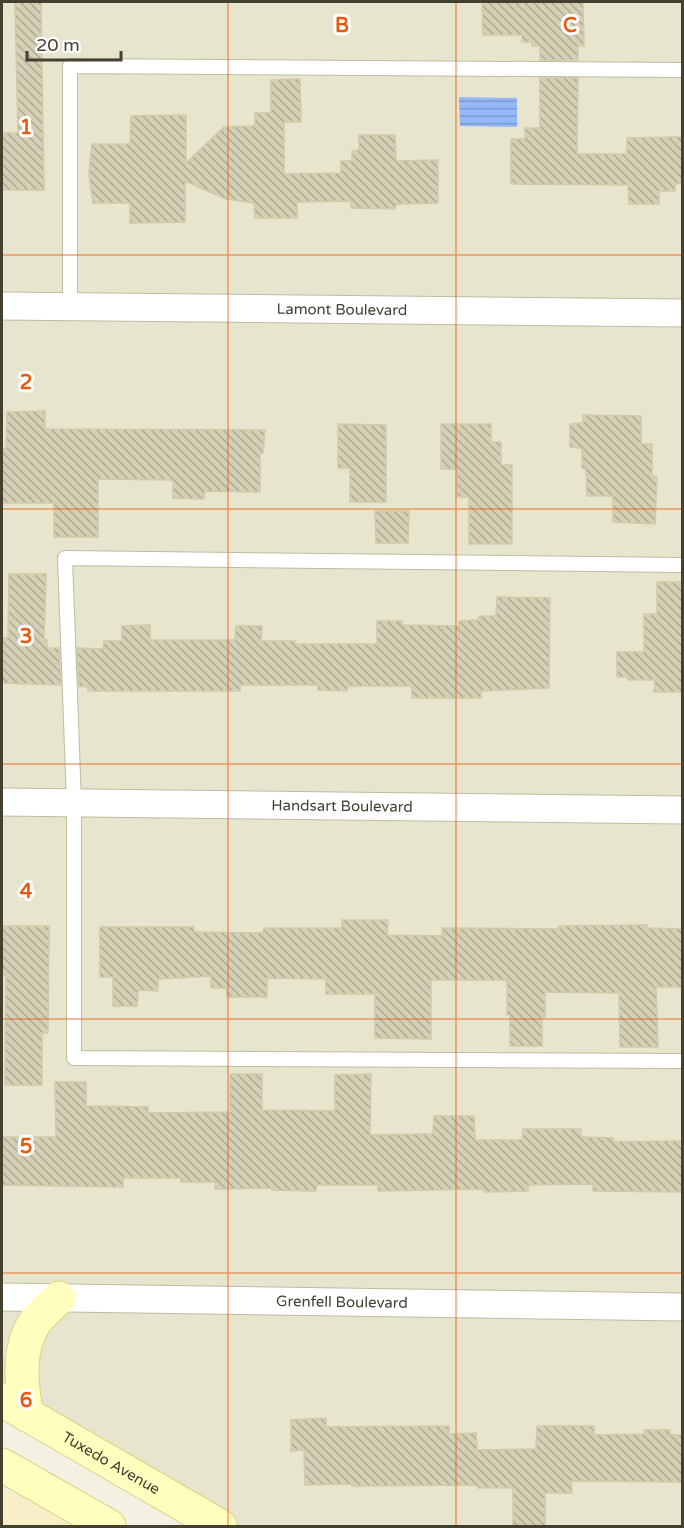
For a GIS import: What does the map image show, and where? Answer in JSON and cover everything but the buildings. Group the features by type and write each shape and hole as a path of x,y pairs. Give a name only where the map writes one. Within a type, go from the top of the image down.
{"main road":[{"path":"14,1408 21,1380 26,1343 35,1322 59,1298"},
{"name":"Tuxedo Avenue","path":"14,1408 220,1527"},
{"path":"9,1474 109,1527"}],"street":[{"name":"Lamont Boulevard","path":"2,306 682,313"},
{"name":"Handsart Boulevard","path":"2,802 682,810"},
{"name":"Grenfell Boulevard","path":"2,1297 682,1307"}],"lane":[{"path":"70,307 70,66 682,70"},
{"path":"682,565 65,558 74,803 74,1058 682,1060"}],"shaded area":[{"path":"2,2 682,2 682,1526 220,1526 2,1400"},
{"path":"2,1490 28,1495 99,1526 2,1526"}],"water":[{"path":"459,97 517,98 517,127 460,126"}]}
